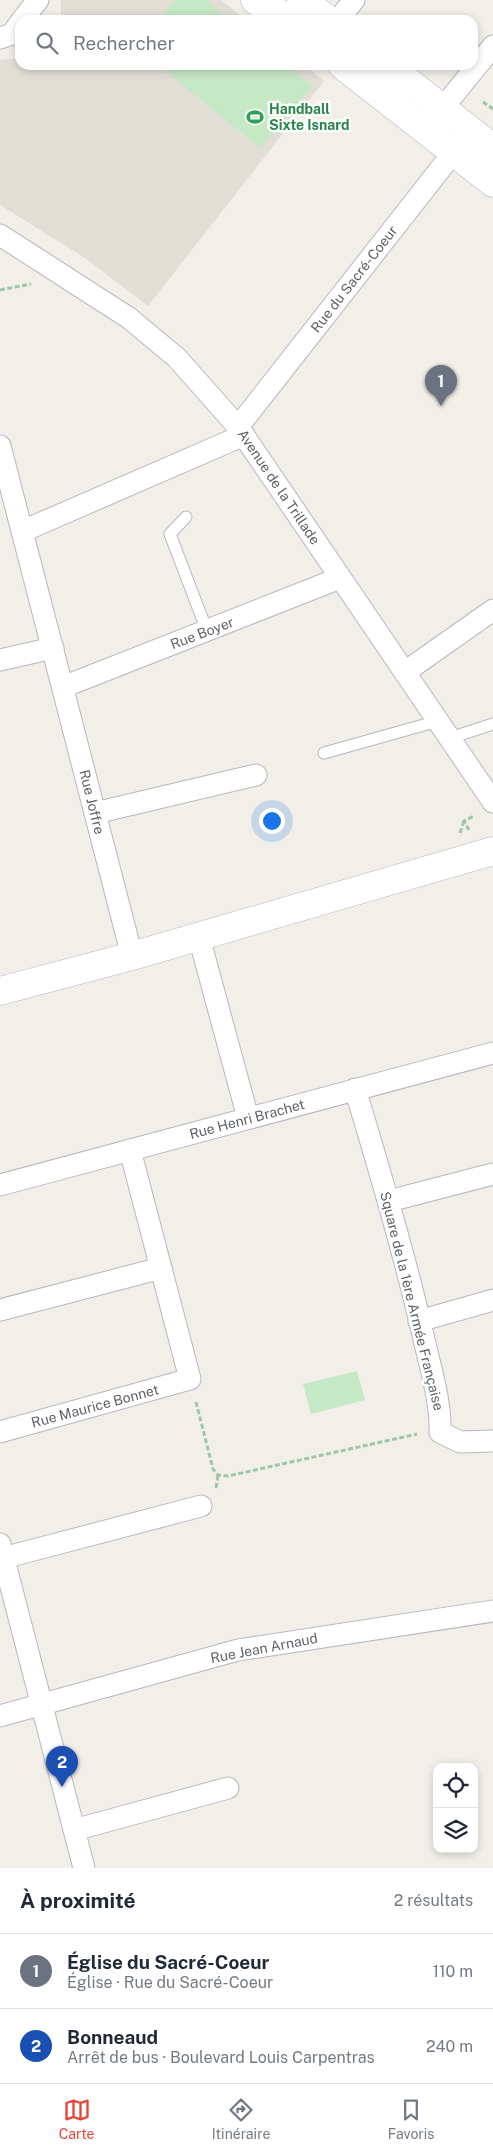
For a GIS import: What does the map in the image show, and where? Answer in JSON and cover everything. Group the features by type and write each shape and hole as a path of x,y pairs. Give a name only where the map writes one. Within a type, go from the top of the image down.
{"street":[{"path":"26,15 38,0"},
{"path":"255,0 275,15"},
{"path":"301,0 322,15"},
{"path":"342,15 354,0"},
{"path":"0,38 12,34 15,30"},
{"path":"478,65 493,46"},
{"path":"351,70 434,119 460,139 493,183"},
{"path":"390,70 434,119"},
{"path":"434,119 474,70"},
{"path":"460,139 493,148"},
{"name":"Rue du Sacré-Coeur","path":"241,431 460,139"},
{"name":"Avenue de la Trillade","path":"0,235 129,318 177,358 241,431 444,730 485,808"},
{"path":"22,532 241,431"},
{"name":"Rue Joffre","path":"0,446 132,956"},
{"name":"Rue Boyer","path":"63,687 340,578"},
{"path":"405,672 493,610"},
{"path":"0,660 53,648"},
{"path":"95,813 256,775"},
{"path":"0,991 199,936 483,843"},
{"path":"199,936 248,1118"},
{"name":"Rue Henri Brachet","path":"0,1185 493,1053"},
{"name":"Square de la 1ère Armée Française","path":"356,1090 389,1201 420,1320 440,1412 440,1432"},
{"path":"130,1150 190,1380"},
{"path":"389,1201 493,1174"},
{"path":"0,1310 161,1268"},
{"path":"420,1320 493,1300"},
{"name":"Rue Maurice Bonnet","path":"0,1432 190,1380"},
{"path":"440,1432 460,1442 493,1441"},
{"path":"84,1868 40,1706 5,1589 2,1551 201,1506"},
{"name":"Rue Jean Arnaud","path":"0,1716 238,1650 493,1611"},
{"path":"74,1830 228,1788"}],"lane":[{"path":"276,0 297,15"},
{"path":"371,70 411,101"},
{"path":"460,139 493,165"},
{"path":"186,517 170,534 207,631"},
{"path":"324,753 444,730 493,724"}],"path":[{"path":"483,843 464,822 485,808"},
{"name":"Square de la 1ère Armée Française","path":"190,1380 213,1468 218,1475 228,1476 400,1436 440,1432"}],"shaded area":[{"path":"61,0 221,0 240,15 61,15"},
{"path":"15,58 15,70 310,70 324,81 148,306 85,258 0,205 0,60"}],"green space":[{"path":"175,0 205,0 224,15 163,15"},
{"name":"Handball Sixte Isnard","path":"164,70 292,70 312,86 261,148"},
{"path":"357,1371 365,1400 311,1414 303,1384"}],"place":[{"name":"Handball Sixte Isnard","path":"255,117"},
{"name":"Église du Sacré-Coeur","path":"441,406"},
{"name":"Bonneaud","path":"62,1787"}]}
